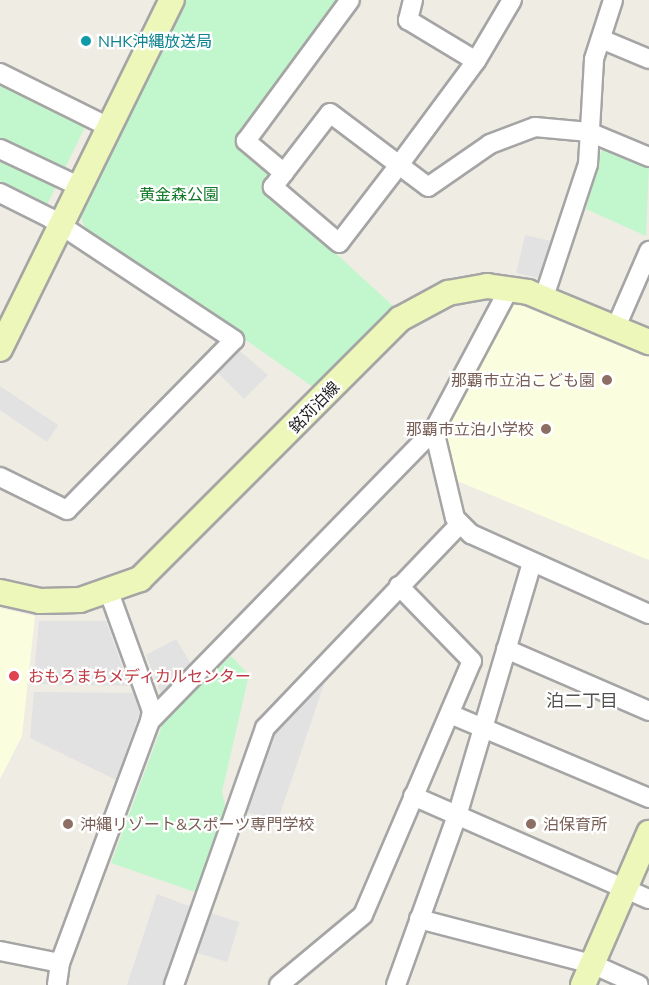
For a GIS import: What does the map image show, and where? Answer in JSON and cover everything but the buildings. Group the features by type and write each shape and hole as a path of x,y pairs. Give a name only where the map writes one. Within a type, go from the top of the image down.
{"street":[{"path":"0,349 172,0"},
{"path":"284,173 246,141 350,0"},
{"path":"413,0 406,12 408,20 476,62"},
{"path":"512,0 476,62 399,165 339,243 273,187 330,112 399,165 428,188 521,130 589,132 649,157"},
{"path":"544,297 588,164 589,132 600,39 613,0"},
{"path":"600,39 649,59"},
{"path":"0,74 109,127"},
{"path":"0,148 72,183"},
{"path":"0,193 60,225 234,340 67,510 0,477"},
{"path":"616,327 649,251"},
{"path":"150,721 435,430 510,287"},
{"name":"銘苅泊線","path":"0,592 59,602 109,592 167,557 400,319 448,293 510,287 544,297 649,342"},
{"path":"435,430 459,525 532,562 649,614"},
{"path":"174,985 265,728 459,525"},
{"path":"396,985 457,816 532,562"},
{"path":"279,985 363,915 472,660 399,586"},
{"path":"57,985 60,963 150,721 149,702 109,592"},
{"path":"506,649 649,711"},
{"path":"450,714 649,798"},
{"path":"413,796 649,899"},
{"path":"588,974 649,833"},
{"path":"419,919 588,974 639,985"},
{"path":"0,951 60,963"}],"shaded area":[{"path":"525,235 552,241 544,279 516,273"},
{"name":"那覇市立泊小学校","path":"516,301 649,356 649,560 455,480 443,431"},
{"path":"234,346 268,375 244,399 215,370"},
{"path":"0,386 58,425 47,442 0,410"},
{"name":"おもろまちメディカルセンター","path":"0,608 35,616 22,736 0,779"},
{"path":"39,621 106,621 129,686 33,684"},
{"path":"176,639 194,669 163,699 146,655"},
{"path":"323,672 325,681 277,823 242,810 269,730"},
{"path":"34,692 133,693 140,712 116,780 30,738"},
{"path":"157,894 197,909 168,985 127,985"},
{"path":"207,912 240,922 227,962 195,952"}],"green space":[{"name":"黄金森公園","path":"184,0 344,0 240,142 276,173 265,188 393,306 313,387 85,228 79,212"},
{"path":"0,83 86,125 46,207 0,184"},
{"path":"603,144 649,164 646,236 586,209"},
{"path":"231,656 249,675 222,792 227,812 198,893 111,863 164,720"}],"place":[{"name":"NHK沖縄放送局","path":"86,41"},
{"name":"那覇市立泊こども園","path":"607,380"},
{"name":"那覇市立泊小学校","path":"546,429"},
{"name":"おもろまちメディカルセンター","path":"14,676"},
{"name":"沖縄リゾート&スポーツ専門学校","path":"68,824"},
{"name":"泊保育所","path":"531,824"}],"district":[{"name":"泊二丁目","path":"582,701"}]}
